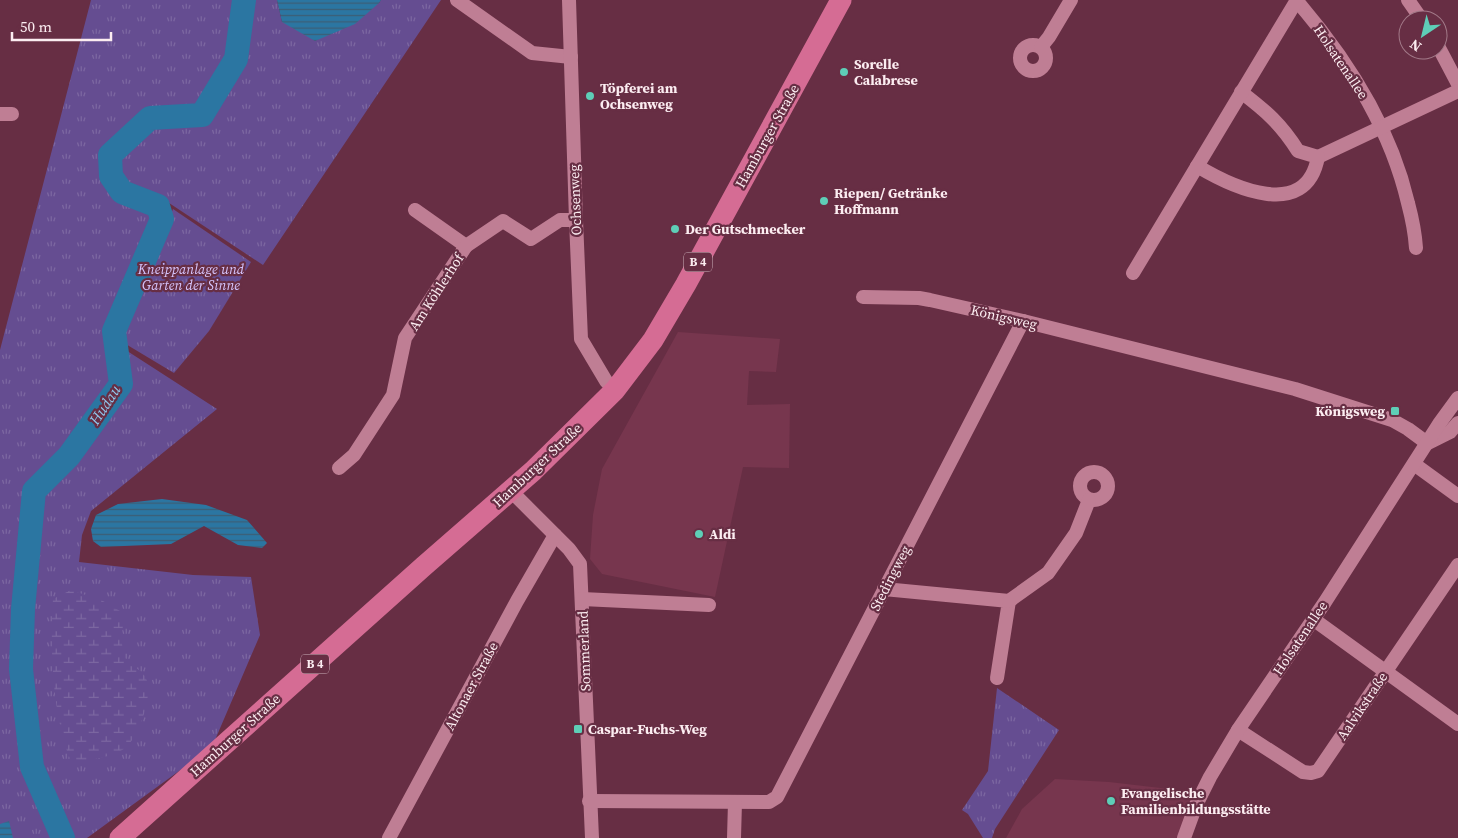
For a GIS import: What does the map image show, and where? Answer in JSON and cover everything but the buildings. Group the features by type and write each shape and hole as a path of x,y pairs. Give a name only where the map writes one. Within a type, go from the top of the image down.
{"main road":[{"name":"Hamburger Straße","path":"120,838 424,566 511,491 615,390 653,340 686,284 841,0"}],"street":[{"path":"457,0 532,53 571,58"},
{"name":"Ochsenweg","path":"569,0 581,340 606,381 615,390"},
{"path":"1041,47 1071,0"},
{"path":"1133,273 1296,0"},
{"name":"Holsatenallee","path":"1296,0 1345,63 1382,126 1401,175 1416,248"},
{"path":"1242,92 1273,117 1288,134 1298,150 1318,157 1382,126 1457,83 1445,60"},
{"path":"1196,166 1221,180 1248,190 1258,193 1282,195 1298,189 1312,177 1318,157"},
{"name":"Am Köhlerhof","path":"415,210 466,246"},
{"name":"Am Köhlerhof","path":"339,468 354,455 393,395 405,338 466,246 502,221 531,239 560,220 576,220"},
{"name":"Königsweg","path":"863,297 919,298 1023,321 1295,389 1392,420 1427,443"},
{"name":"Stedingweg","path":"589,801 769,802 776,797 1023,321"},
{"name":"Holsatenallee","path":"1184,838 1196,805 1210,776 1238,730 1458,398"},
{"path":"1427,443 1450,432 1458,423"},
{"path":"1414,464 1456,489"},
{"name":"Sommerland","path":"511,491 569,549 580,564 592,838"},
{"path":"884,589 1009,601 1048,573 1076,533 1089,500"},
{"name":"Altonaer Straße","path":"389,838 517,601 555,535"},
{"name":"Aalvikstraße","path":"1238,730 1303,772 1311,774 1318,771 1458,565"},
{"path":"582,599 708,606"},
{"path":"997,678 1009,601"},
{"path":"1313,619 1458,724"},
{"path":"734,838 735,802"}],"shaded area":[{"path":"678,332 780,339 776,372 749,371 747,405 790,404 789,468 743,467 715,597 602,574 590,559 593,515 602,469"},
{"name":"Evangelische Familienbildungsstätte","path":"1055,779 1109,782 1195,792 1177,838 1006,838 1022,809"}],"green space":[{"path":"91,0 277,0 282,22 379,3 381,0 441,0 263,265 163,199 104,336 217,409 91,511 82,535 79,562 193,575 251,577 260,635 212,747 87,838 0,838 0,350"},
{"name":"Kneippanlage und Garten der Sinne","path":"173,209 251,262 209,331 174,373 119,340"},
{"path":"71,590 103,601 125,614 122,634 124,655 131,665 144,675 148,688 148,697 143,717 130,743 119,752 103,757 82,760 70,759 64,741 56,701 52,659 53,599"},
{"path":"997,688 1059,730 995,829 992,838 983,838 968,814 962,810 988,771"}],"water":[{"path":"277,0 381,0 355,24 315,41 282,22"},
{"path":"162,499 206,505 247,520 267,543 262,548 238,545 204,526 171,544 101,547 93,541 91,529 96,515 118,504"},
{"path":"9,821 13,838 0,838 0,824"}],"waterway":[{"name":"Hudau","path":"63,838 32,767 21,669 23,609 34,491 69,456 121,384 114,331 162,219 158,206 122,192 111,176 110,155 150,118 202,115 236,59 244,0"}],"place":[{"name":"Sorelle Calabrese","path":"844,72"},
{"name":"Töpferei am Ochsenweg","path":"590,96"},
{"name":"Riepen/ Getränke Hoffmann","path":"824,201"},
{"name":"Der Gutschmecker","path":"675,229"},
{"name":"Königsweg","path":"1395,411"},
{"name":"Aldi","path":"699,534"},
{"name":"Caspar-Fuchs-Weg","path":"578,729"},
{"name":"Evangelische Familienbildungsstätte","path":"1111,801"}]}
